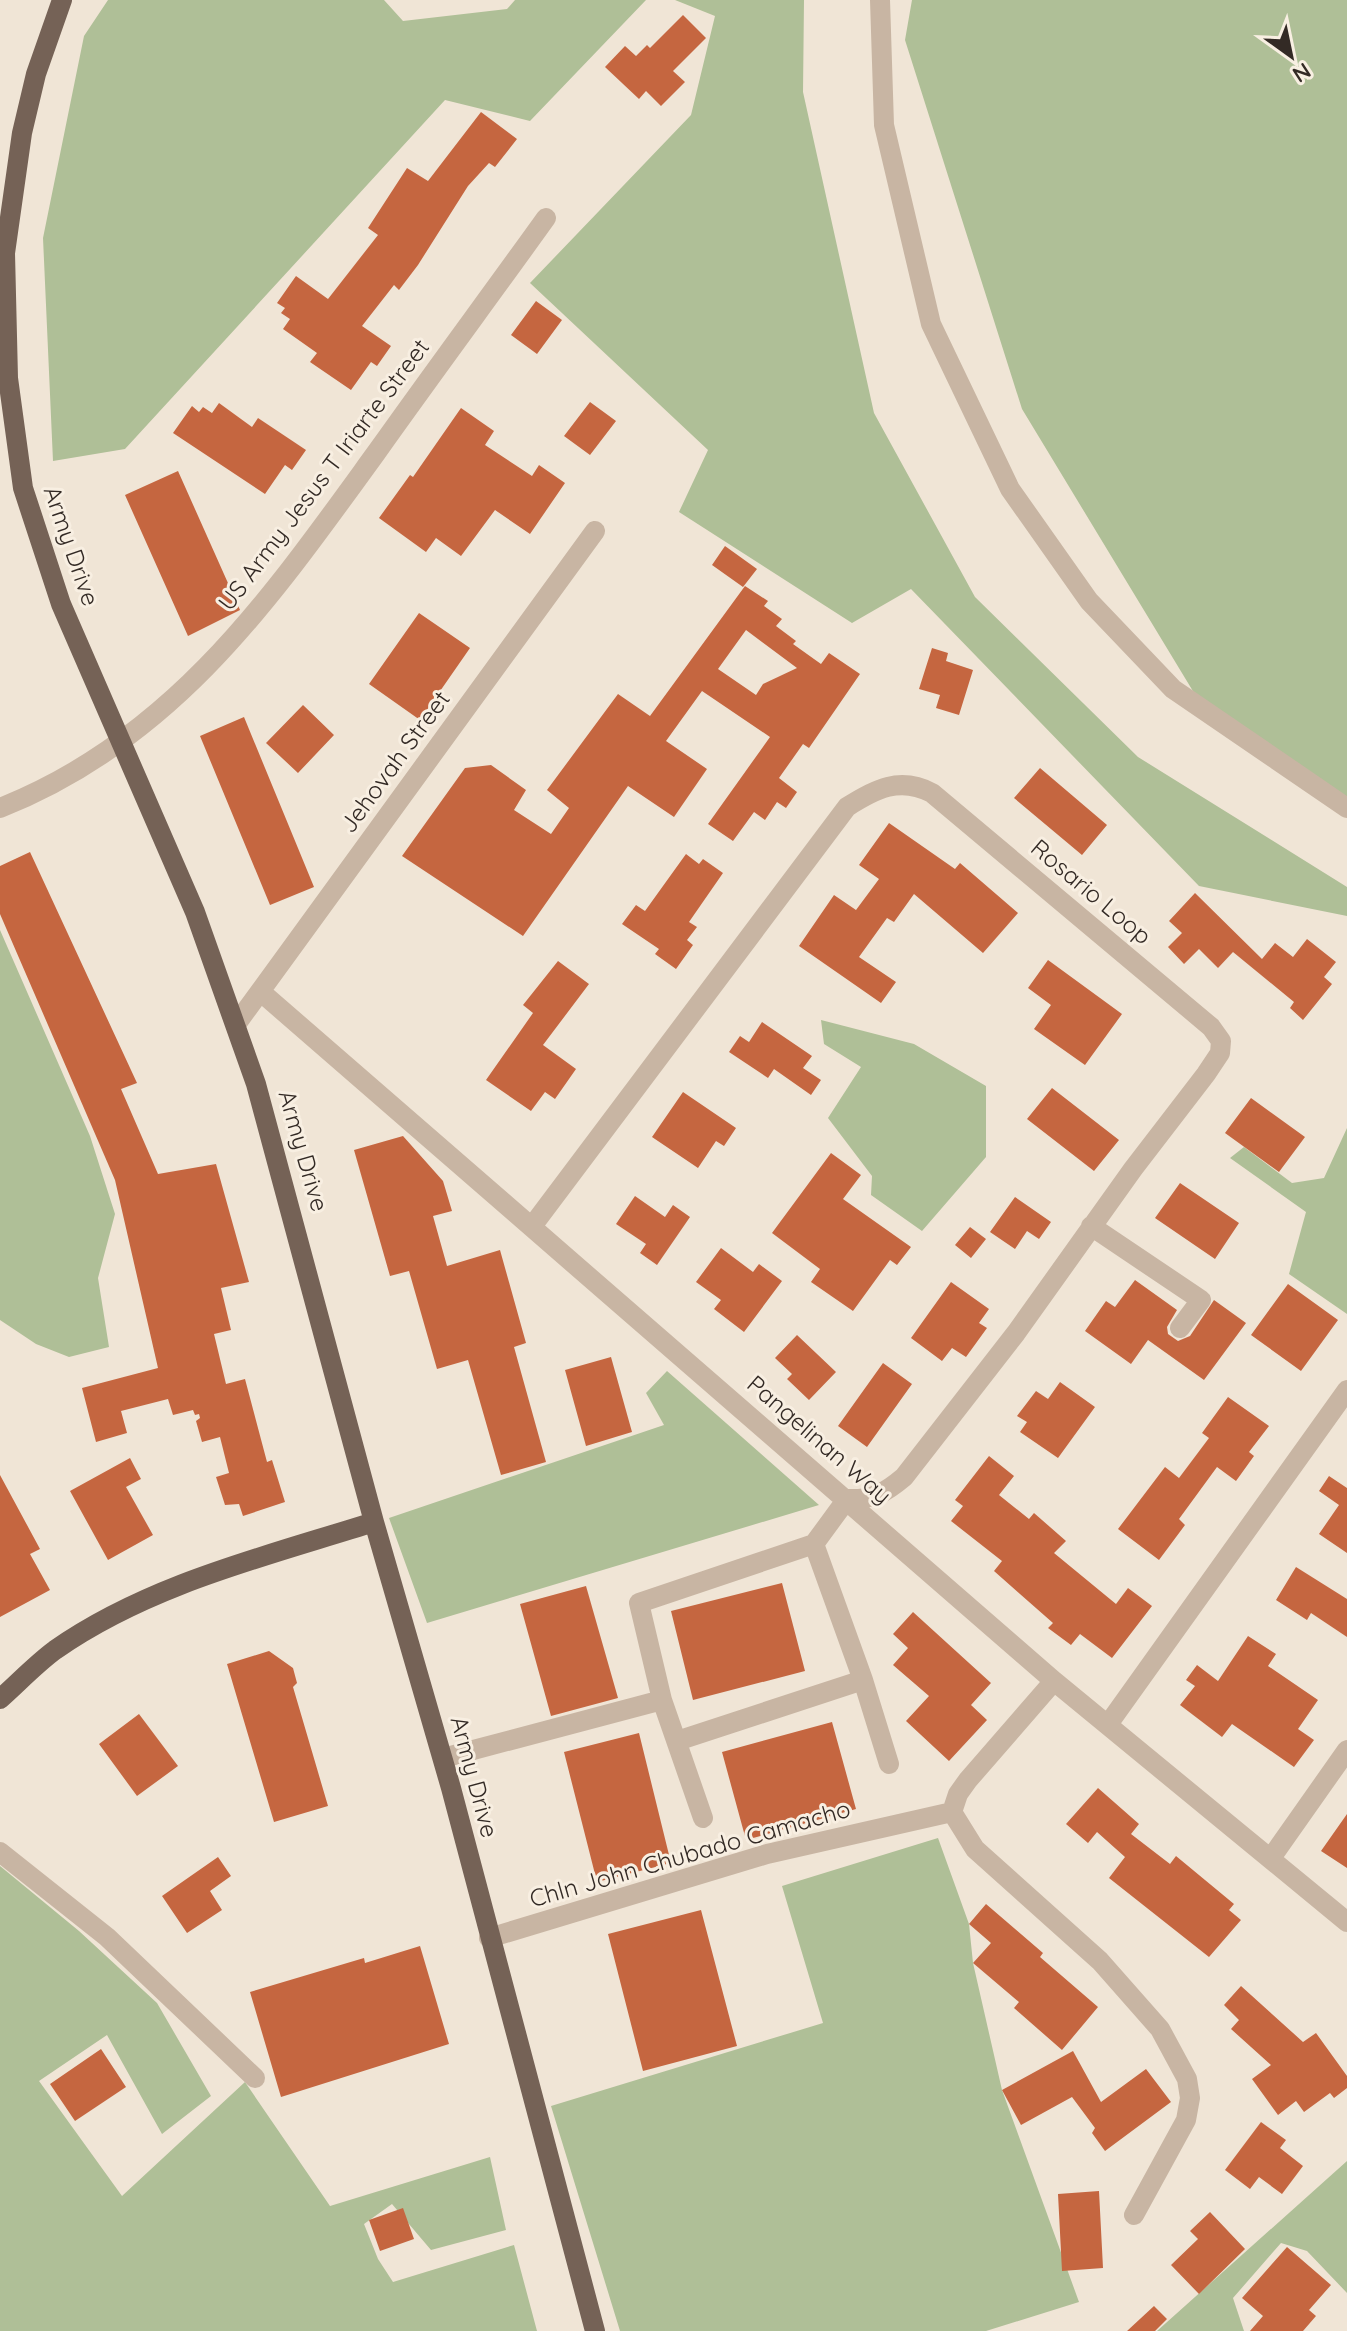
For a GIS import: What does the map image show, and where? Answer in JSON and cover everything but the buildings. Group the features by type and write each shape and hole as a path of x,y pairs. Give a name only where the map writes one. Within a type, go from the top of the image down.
{"main road":[{"name":"Army Drive","path":"62,0 36,74 11,193 5,253 4,380 23,488 40,549 195,912 237,1023 295,1218 374,1522 443,1758 595,2331"},
{"path":"0,1699 54,1651 96,1624 232,1567 374,1522"}],"street":[{"path":"880,0 884,125 931,324 1010,489 1089,601 1173,689 1347,808"},
{"name":"US Army Jesus T Iriarte Street","path":"0,808 48,789 120,742 161,713 198,678 271,597 546,218"},
{"name":"Jehovah Street","path":"237,1023 595,531"},
{"name":"Rosario Loop","path":"533,1225 847,807 889,785 907,785 932,793 1211,1027 1221,1041 1220,1053 1016,1333 904,1477 883,1494 865,1500 847,1499"},
{"name":"Pangelinan Way","path":"261,992 533,1225 1054,1681 1109,1723 1347,1922"},
{"path":"1091,1226 1201,1300 1180,1328"},
{"path":"1109,1723 1347,1390"},
{"path":"703,1818 662,1700 639,1603 814,1544 847,1499"},
{"path":"814,1544 863,1680 889,1764"},
{"path":"677,1741 863,1680"},
{"path":"1054,1681 968,1780 958,1794 952,1812 975,1849 1100,1961 1150,2017 1187,2079 1190,2098 1186,2120 1134,2215"},
{"path":"443,1758 662,1700"},
{"path":"1271,1858 1347,1750"},
{"name":"Chln John Chubado Camacho","path":"489,1938 767,1854 952,1812"},
{"path":"0,1852 107,1937 255,2078"}],"green space":[{"path":"108,0 384,0 403,21 507,9 515,0 646,0 530,121 445,100 125,449 53,461 43,238 84,36"},
{"path":"675,0 804,0 803,92 874,413 975,597 1138,757 1347,887 1347,916 1199,886 911,589 852,623 679,512 708,450 530,283 691,115 715,16"},
{"path":"912,0 1347,0 1347,797 1205,711 1022,409 905,40"},
{"path":"0,930 90,1136 115,1214 98,1278 109,1347 69,1357 36,1344 0,1320"},
{"path":"821,1020 914,1044 986,1086 986,1157 922,1231 871,1195 872,1176 828,1118 861,1067 824,1044"},
{"path":"1347,1128 1347,1314 1289,1274 1306,1212 1230,1158 1244,1147 1292,1183 1324,1178"},
{"path":"667,1371 819,1505 427,1623 389,1518 664,1425 646,1393"},
{"path":"938,1838 969,1924 973,1963 1002,2090 1079,2302 986,2331 620,2331 551,2106 823,2023 782,1886"},
{"path":"0,1866 79,1931 157,2003 211,2096 162,2134 107,2035 39,2081 122,2196 245,2082 330,2206 490,2157 506,2230 431,2250 392,2204 364,2224 378,2259 393,2282 514,2245 537,2331 0,2331"},
{"path":"1347,2161 1347,2293 1307,2251 1281,2243 1233,2298 1244,2331 1157,2331"}]}
